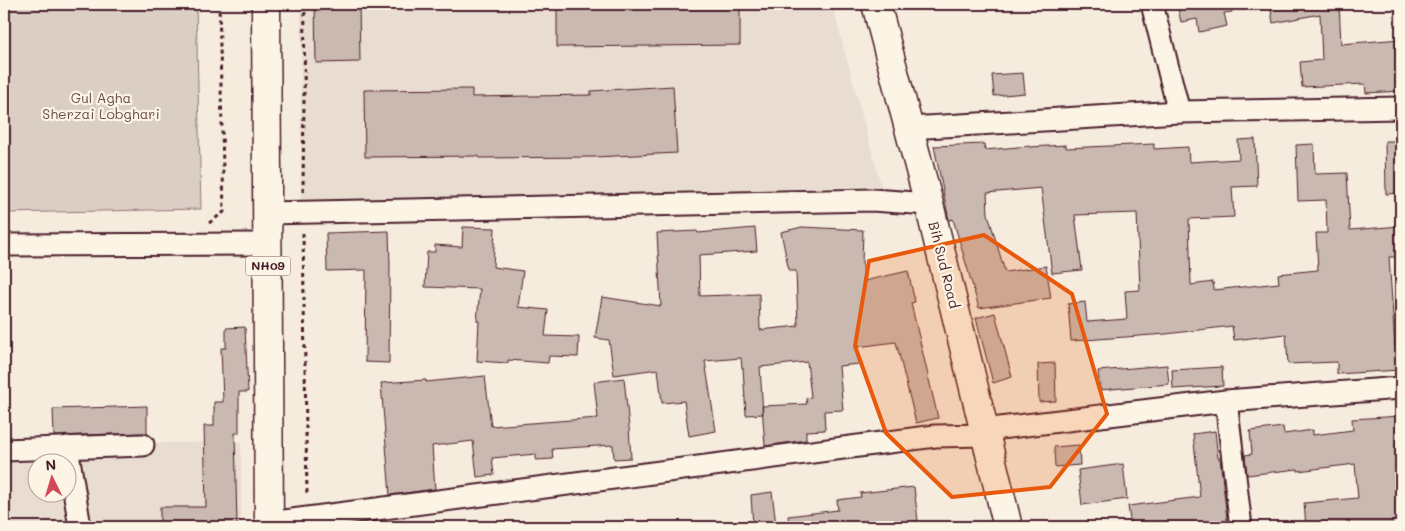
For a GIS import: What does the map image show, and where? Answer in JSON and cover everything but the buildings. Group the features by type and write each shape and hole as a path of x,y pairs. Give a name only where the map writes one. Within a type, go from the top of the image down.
{"main road":[{"name":"NH09","path":"266,4 269,525"},
{"name":"Bih Sud Road","path":"876,4 929,204 1008,527"}],"street":[{"path":"1152,4 1179,112"},
{"path":"909,128 1179,112 1401,108"},
{"path":"268,213 872,200 929,204"},
{"path":"4,245 268,244"},
{"path":"269,525 935,436 986,436 1000,428 1226,401 1401,388"},
{"path":"1226,401 1241,527"},
{"path":"4,450 143,445"},
{"path":"67,447 80,527"}],"path":[{"path":"202,228 224,212 219,4"},
{"path":"305,4 303,212 308,519"}],"highlighted area":[{"path":"984,235 1072,294 1107,414 1050,487 952,497 886,433 855,346 869,261"}],"shaded area":[{"path":"301,4 832,4 881,186 301,202"},
{"path":"241,442 241,527 4,527 4,445"}],"green space":[{"name":"Gul Agha Sherzai Lobghari","path":"4,4 196,4 201,209 4,213"}]}
